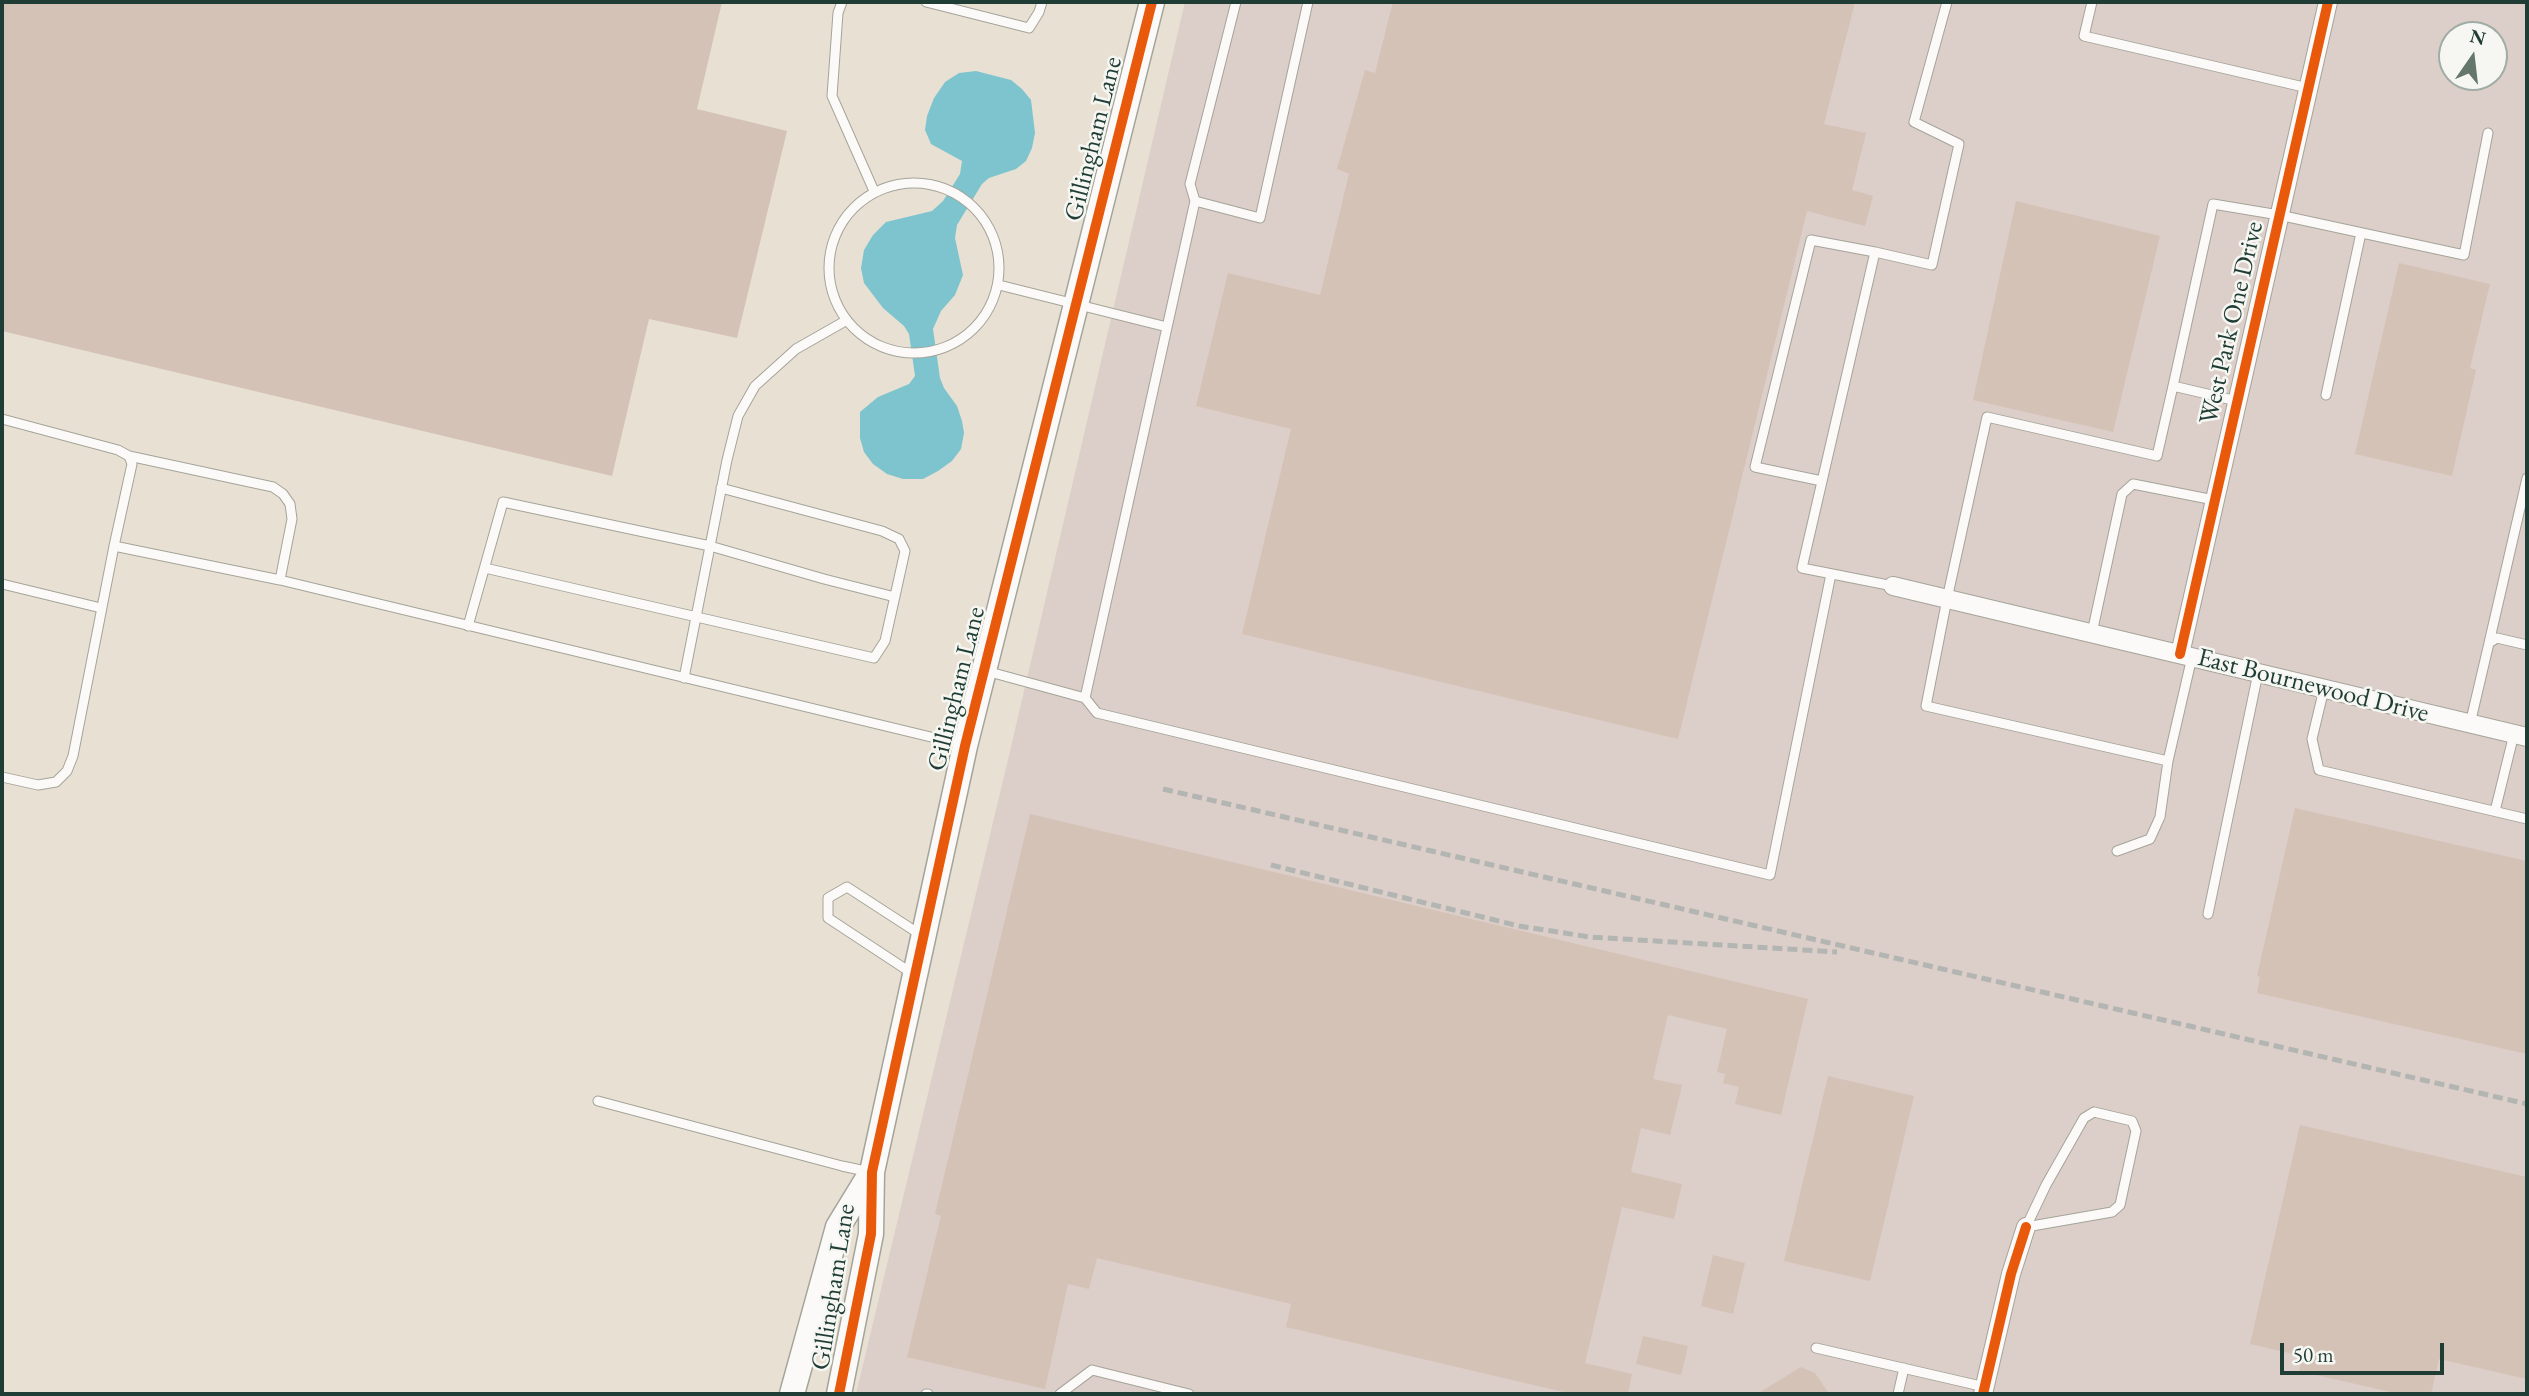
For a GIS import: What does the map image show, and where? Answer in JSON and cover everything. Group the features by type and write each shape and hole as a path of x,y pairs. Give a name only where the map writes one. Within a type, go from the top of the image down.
{"street":[{"name":"Gillingham Lane","path":"839,1394 871,1234 872,1172 965,746 1152,2"},
{"name":"West Park One Drive","path":"2186,656 2214,500 2328,2"},
{"name":"East Bournewood Drive","path":"1894,586 2521,736"},
{"name":"Gillingham Lane","path":"792,1394 838,1227 872,1172"},
{"path":"1984,1391 2011,1274 2026,1227"}],"lane":[{"path":"842,2 838,13 832,96 874,191"},
{"path":"926,2 1029,28 1042,2"},
{"path":"1085,698 1195,201 1190,184 1236,2"},
{"path":"1195,201 1260,218 1308,2"},
{"path":"1822,481 1755,467 1811,240 1932,265 1959,144 1914,122 1947,2"},
{"path":"2092,2 2084,36 2308,88"},
{"path":"2168,761 1926,706 1987,417 2157,456 2213,204 2279,215 2464,255 2488,133"},
{"path":"900,183 941,186 976,208 992,231 999,257 999,285 988,312 969,334 943,349 914,354 886,349 860,335 840,313 829,286 828,256 836,230 852,208 874,191 900,183"},
{"path":"2326,395 2361,233"},
{"path":"1874,252 1802,568 1894,586"},
{"path":"999,285 1167,327"},
{"path":"684,678 721,488 738,416 755,386 796,349 847,320"},
{"path":"2173,386 2237,401"},
{"path":"2,419 118,450 129,456 273,487 283,494 290,504 292,519 280,580"},
{"path":"2,777 38,785 56,782 67,771 73,756 132,464 129,456"},
{"path":"2470,724 2527,478"},
{"path":"2092,633 2122,494 2133,484 2214,500"},
{"path":"485,568 874,658 885,641 905,551 899,539 882,531 721,488"},
{"path":"468,626 503,502 710,546 895,597"},
{"path":"114,546 280,580 965,746"},
{"path":"984,670 1085,698 1097,713 1770,875 1831,574"},
{"path":"2,584 102,608"},
{"path":"2489,643 2497,638 2527,645"},
{"path":"2117,851 2150,839 2160,817 2186,656"},
{"path":"2208,914 2258,673"},
{"path":"2324,689 2312,739 2319,770 2527,819"},
{"path":"2495,811 2521,736"},
{"path":"914,974 828,918 828,898 847,887 923,936"},
{"path":"598,1101 872,1172"},
{"path":"2094,1112 2132,1121 2136,1131 2120,1205 2112,1212 2026,1227 2084,1118 2094,1112"},
{"path":"1816,1348 1904,1368 1984,1391"},
{"path":"1898,1394 1904,1368"},
{"path":"1060,1394 1092,1370 1189,1394"}],"shaded area":[{"path":"1185,2 2527,2 2527,1394 856,1394"}],"water":[{"path":"976,71 1011,80 1022,89 1031,100 1035,133 1026,161 1016,169 989,178 982,184 957,225 955,238 963,275 955,295 941,311 933,329 940,378 957,406 962,421 964,433 961,449 952,461 923,479 903,479 887,474 873,464 864,452 860,438 860,412 878,397 909,384 915,376 909,334 904,326 883,308 864,283 861,268 864,250 873,235 886,222 932,211 943,201 960,174 962,161 931,144 925,130 927,116 934,98 945,82 959,73"}],"building":[{"path":"2,2 722,2 697,109 787,131 737,338 649,319 612,476 2,331"},
{"path":"1393,2 1855,2 1824,124 1866,133 1852,190 1873,196 1865,226 1807,211 1678,739 1242,634 1291,429 1196,406 1228,273 1320,295 1349,174 1337,169 1365,70 1375,73"},
{"path":"2016,201 2160,236 2113,432 1973,400"},
{"path":"2399,263 2490,284 2470,368 2476,370 2452,476 2355,454"},
{"path":"2295,808 2527,861 2527,1054 2257,993 2260,977 2257,976"},
{"path":"1030,814 1808,999 1781,1115 1735,1104 1739,1087 1723,1083 1725,1074 1717,1072 1727,1029 1668,1015 1653,1079 1682,1085 1670,1135 1641,1128 1631,1172 1682,1184 1674,1219 1622,1207 1585,1363 1632,1374 1628,1394 1572,1394 1286,1327 1291,1304 1097,1258 1089,1289 1068,1284 1045,1389 907,1357 941,1216 935,1214"},
{"path":"1828,1076 1914,1096 1870,1281 1784,1261"},
{"path":"2300,1125 2527,1177 2527,1379 2439,1359 2431,1394 2399,1394 2299,1371 2302,1356 2250,1344"},
{"path":"1713,1255 1745,1263 1733,1314 1701,1306"},
{"path":"1643,1336 1688,1346 1681,1375 1636,1364"},
{"path":"1801,1367 1815,1373 1829,1394 1757,1394"}],"railway":[{"path":"1163,789 2527,1104"},
{"path":"1271,865 1519,926 1590,937 1837,952"}],"cycle path":[{"path":"839,1394 871,1234 872,1172 965,746 1152,2"},
{"path":"2180,654 2328,2"},
{"path":"1983,1394 2011,1274 2026,1227"}]}
